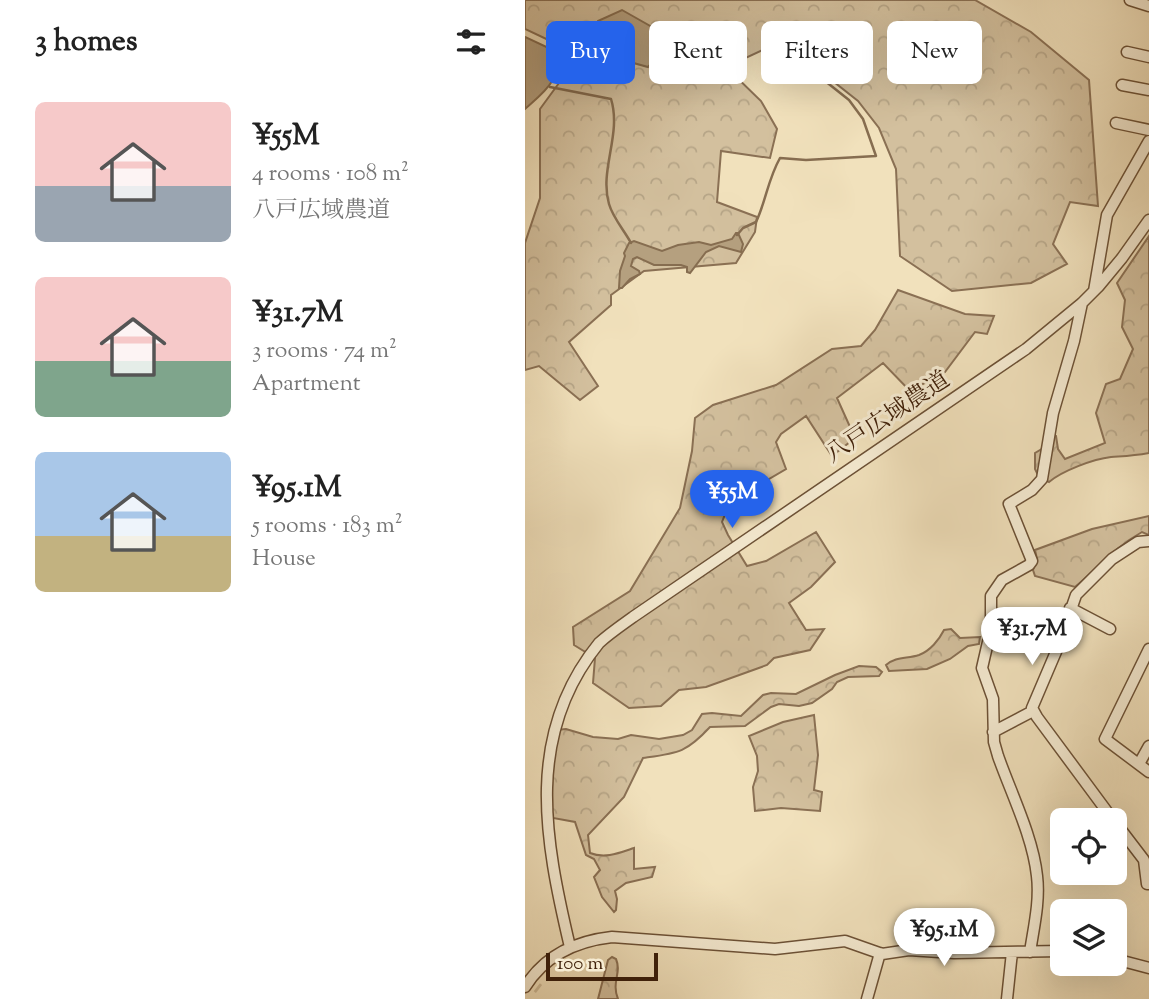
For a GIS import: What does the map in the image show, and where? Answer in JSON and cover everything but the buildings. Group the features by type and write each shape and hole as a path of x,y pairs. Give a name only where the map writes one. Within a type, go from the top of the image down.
{"street":[{"path":"1130,0 1149,6"},
{"path":"1128,52 1149,57"},
{"path":"1122,85 1149,90"},
{"path":"1116,122 1149,130"},
{"path":"1094,290 1107,215 1149,142"},
{"name":"八戸広域農道","path":"570,947 538,805 538,762 549,719 574,672 601,641 633,617 1026,348 1082,303 1122,258 1149,220"},
{"path":"1030,952 1038,905 1037,876 1033,853 997,756 993,732 993,699 982,668 991,629 991,596 1002,580 1032,561 1009,504 1032,490 1042,479 1053,413 1082,303"},
{"path":"1104,808 1033,711 1034,702 1058,647 1076,595 1112,559 1138,542 1149,541"},
{"path":"1070,608 1110,629"},
{"path":"1149,649 1105,739 1149,772"},
{"path":"993,732 1033,711"},
{"path":"1139,764 1149,746"},
{"path":"1127,837 1145,860 1149,884"},
{"path":"525,987 549,959 570,947 602,938 628,936 775,949 845,941 880,953 909,950 954,953 1050,951"},
{"path":"1007,999 1012,952"},
{"path":"867,999 880,953"},
{"path":"1127,962 1149,968"}],"green space":[{"path":"525,0 975,0 1031,32 1089,80 1098,206 1070,202 1053,244 1067,264 1031,283 952,291 900,256 896,169 879,128 858,101 836,84 873,84 873,21 761,21 761,51 747,57 747,21 649,21 649,84 744,84 761,101 777,129 770,158 721,151 717,202 757,217 755,232 736,263 644,271 611,295 611,305 569,342 598,386 580,400 539,366 525,370 525,243 540,198 540,109 558,84 635,84 635,21 546,21 546,39 525,29"},
{"path":"1149,236 1149,453 1096,460 1049,482 1039,477 1035,469 1035,453 1045,447 1051,434 1056,436 1058,449 1065,459 1105,443 1096,413 1106,384 1120,379 1133,349 1122,327 1125,300 1117,283"},
{"path":"898,290 965,314 994,316 987,334 975,332 945,372 910,391 883,363 837,398 855,438 832,456 806,416 781,434 776,442 786,469 730,502 722,522 747,566 766,561 816,532 835,562 811,587 789,603 806,630 824,629 810,650 774,658 767,665 706,687 679,690 661,706 629,708 593,683 595,658 574,645 573,627 630,591 680,508 692,451 695,418 713,405 776,385 832,349 861,346 875,330"},
{"path":"1149,516 1149,535 1142,532 1132,538 1075,587 1035,576 1035,550 1092,529"},
{"path":"951,629 960,638 980,637 979,644 968,646 950,659 927,669 889,671 886,665 890,662 923,653 934,645 944,630"},
{"path":"859,666 876,667 882,672 879,676 848,677 837,682 832,689 812,703 799,706 779,704 745,726 710,727 681,750 643,758 624,797 588,835 590,853 607,855 634,848 634,869 655,867 652,877 626,883 615,891 617,899 614,912 602,897 594,877 600,870 594,859 586,855 575,822 553,818 546,773 556,730 566,729 593,737 618,739 631,735 659,739 683,735 692,730 702,714 741,716 763,695 796,694"},
{"path":"814,715 818,755 814,790 822,792 820,811 781,808 755,811 753,787 758,771 757,756 749,736 783,722"},
{"path":"612,957 618,964 618,999 598,999 608,960"}],"shaded area":[{"path":"622,10 649,25 649,66 635,63 635,21 598,21"},
{"path":"525,37 546,47 546,84 550,84 525,109"},
{"path":"736,233 743,244 741,252 719,246 706,252 690,273 687,272 687,267 681,265 654,265 637,257 633,259 631,266 640,274 619,288 624,253 629,243 634,241 662,251 699,242 711,245 732,239"}],"waterway":[{"path":"737,235 743,228 756,222 780,158 806,160 876,156 863,119 849,100 829,84"},
{"path":"550,87 611,99 614,125 607,191 613,214 631,243"}],"tunnel":[{"path":"525,978 539,989"}]}
